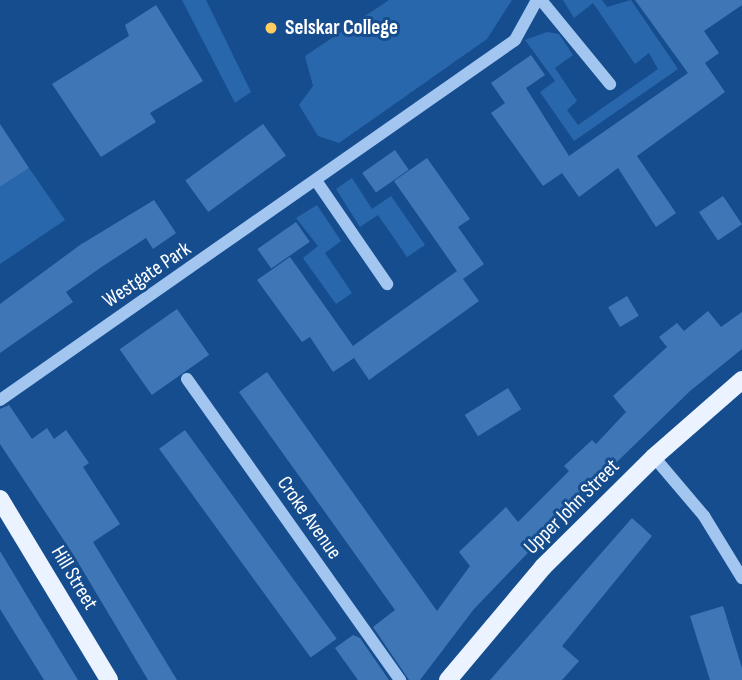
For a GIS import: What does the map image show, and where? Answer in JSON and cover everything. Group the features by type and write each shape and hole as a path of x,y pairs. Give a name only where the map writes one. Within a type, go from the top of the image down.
{"main road":[{"name":"Upper John Street","path":"449,680 543,566 654,457 742,380"},
{"name":"Hill Street","path":"0,499 109,680"}],"street":[{"name":"Westgate Park","path":"0,400 317,182 515,40 539,0 610,84"},
{"path":"317,182 387,284"},
{"name":"Croke Avenue","path":"187,379 400,680"},
{"path":"654,457 704,516 742,578"}],"shaded area":[{"path":"182,0 206,0 251,92 235,103"},
{"path":"389,0 512,0 487,39 339,143 318,136 299,105 313,86 305,56"},
{"path":"563,0 602,0 607,7 631,0 678,69 574,141 540,92 555,81 525,40 547,32 559,34 573,55 555,68 577,101 567,110 578,125 658,69 649,53 635,64 593,3 574,18"},
{"path":"29,168 65,220 0,264 0,187"},
{"path":"352,178 372,209 391,196 425,245 407,257 378,215 360,227 336,189"},
{"path":"317,205 341,241 325,253 352,293 336,304 303,258 318,246 296,218"}],"building":[{"path":"635,0 742,0 742,5 704,31 719,53 705,63 725,92 637,156 676,213 656,227 618,168 579,197 562,173 543,186 491,113 505,103 491,83 531,55 545,75 526,88 569,156 688,73"},
{"path":"156,5 203,81 150,113 156,122 101,157 52,84 129,36 125,25"},
{"path":"0,124 29,168 0,187"},
{"path":"263,124 286,156 208,212 185,180"},
{"path":"395,150 409,170 376,193 362,173"},
{"path":"427,158 470,219 458,227 484,264 463,279 479,301 369,380 354,358 333,372 310,337 302,342 257,280 290,257 353,346 457,271 394,181"},
{"path":"723,196 742,224 718,240 699,212"},
{"path":"154,200 176,233 153,249 146,238 103,266 66,292 73,302 0,353 0,304 80,245"},
{"path":"296,222 310,242 271,269 257,249"},
{"path":"627,296 639,316 620,327 608,307"},
{"path":"177,309 209,355 152,395 120,349"},
{"path":"708,311 721,327 742,312 742,349 690,391 588,490 474,609 420,680 409,680 373,627 395,610 239,392 267,372 437,611 470,566 459,552 506,507 518,522 569,471 564,466 592,440 596,444 626,412 613,396 667,347 659,337 677,323 684,331"},
{"path":"508,388 521,409 478,436 465,415"},
{"path":"9,405 32,439 47,428 54,439 66,430 89,463 83,467 120,524 93,542 177,680 148,680 73,554 0,444 0,409"},
{"path":"185,430 337,639 311,658 159,449"},
{"path":"632,518 652,536 562,646 579,661 562,680 490,680"},
{"path":"0,551 78,680 44,680 0,609"},
{"path":"723,606 742,668 742,680 710,680 690,616"},
{"path":"353,635 360,638 389,680 358,680 335,648"}],"place":[{"name":"Selskar College","path":"271,28"}]}
